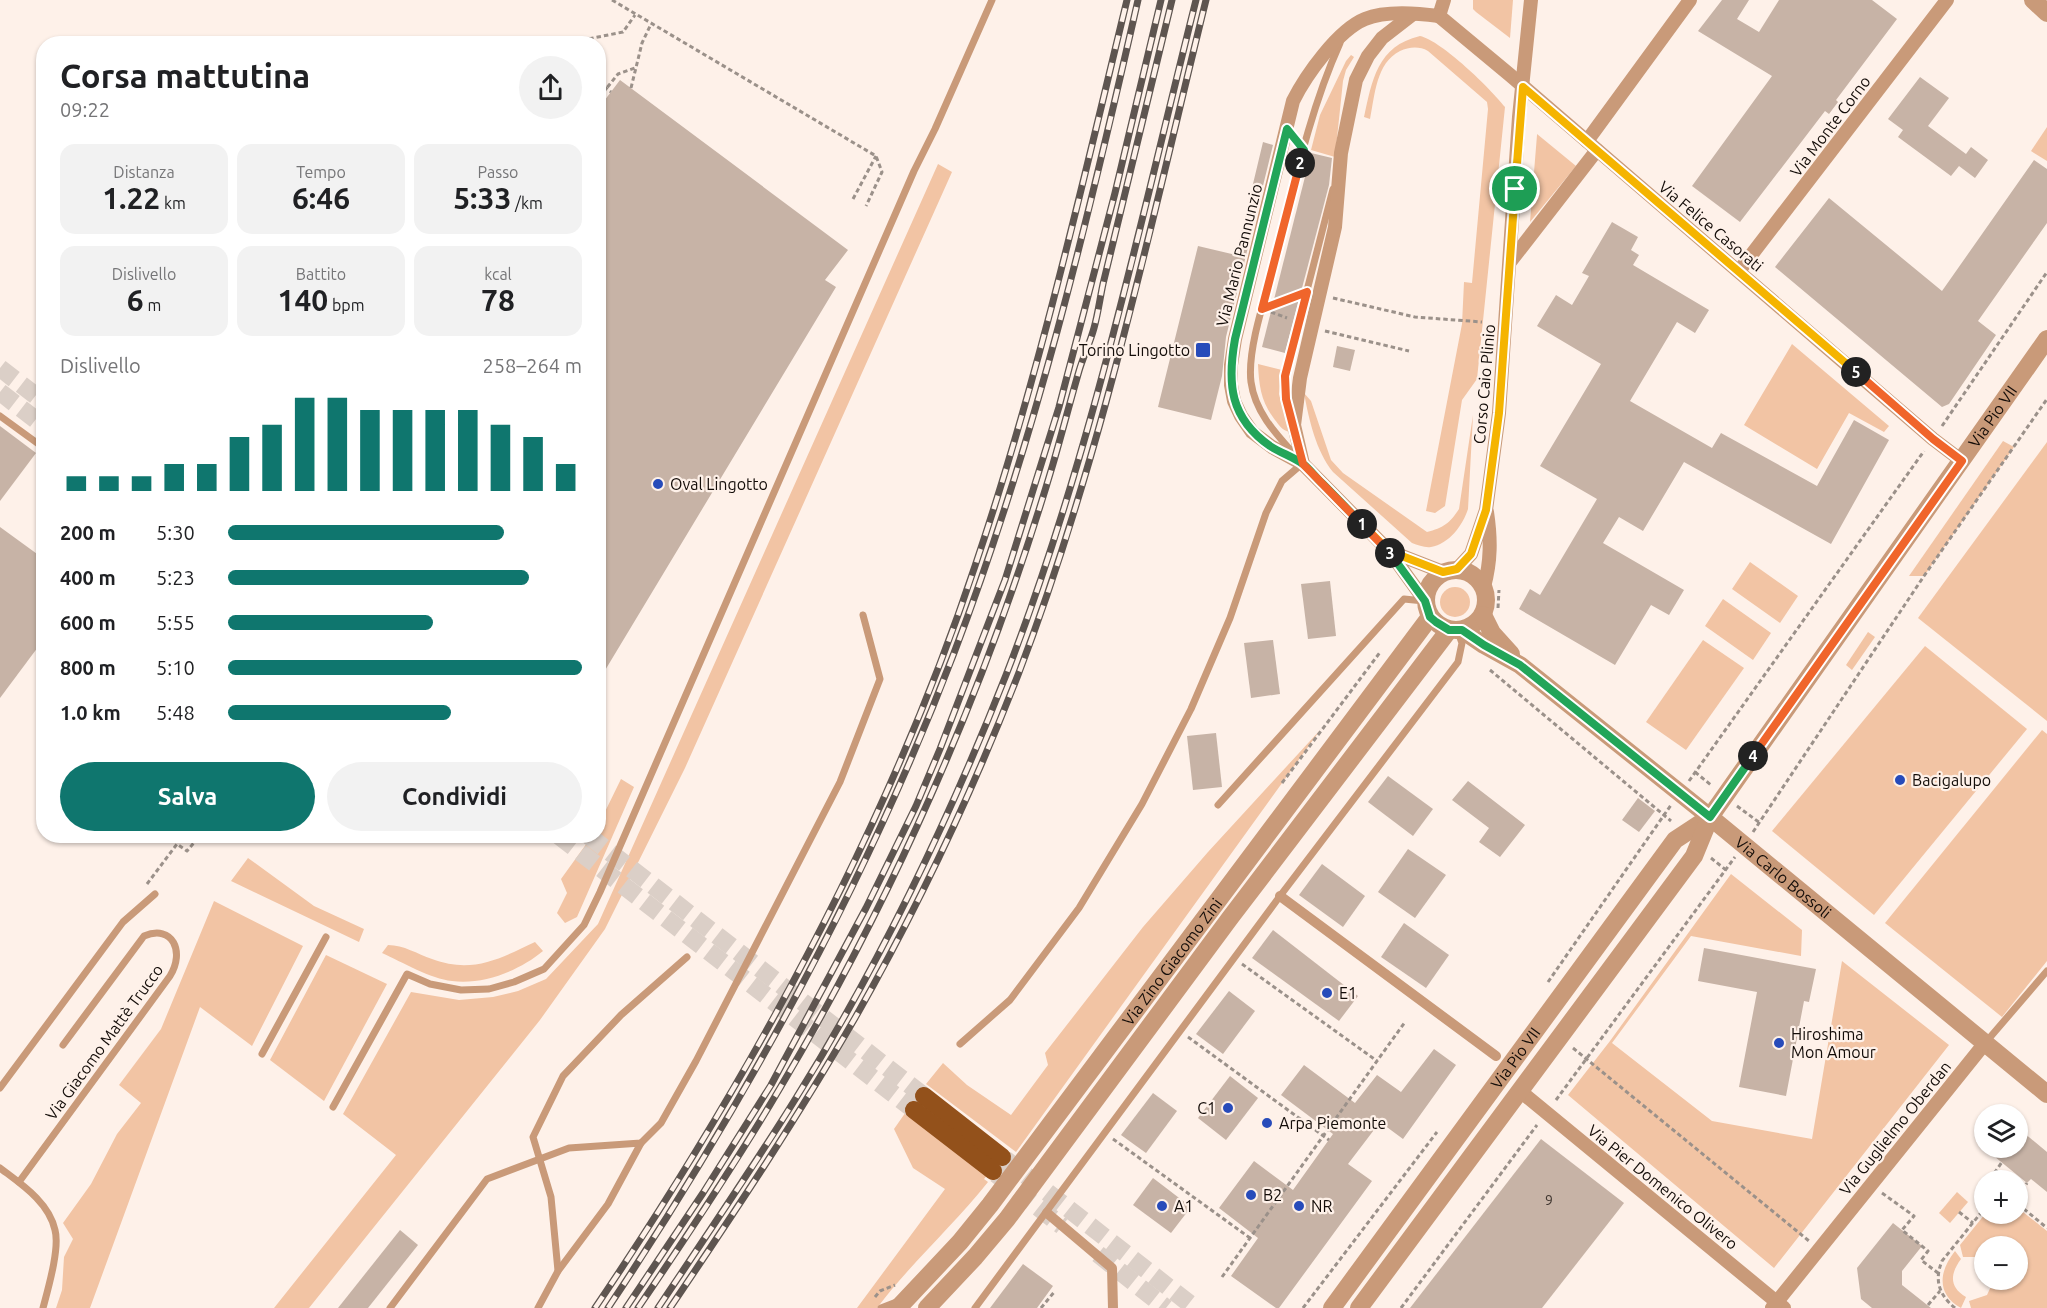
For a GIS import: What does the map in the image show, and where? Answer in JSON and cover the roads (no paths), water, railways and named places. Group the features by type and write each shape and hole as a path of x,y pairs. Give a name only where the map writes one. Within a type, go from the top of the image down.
{"main road":[{"path":"919,1103 998,1164"}],"street":[{"path":"1439,16 1444,0"},
{"name":"Corso Caio Plinio","path":"1450,571 1471,554 1486,510 1500,403 1531,0"},
{"path":"1510,262 1592,146 1690,0"},
{"name":"Via Monte Corno","path":"1739,271 1947,0"},
{"path":"2033,0 2047,13"},
{"path":"1389,551 1450,571 1472,574 1484,587 1486,606 1483,615 1471,626 1456,630 1437,624 1389,551 1303,464 1294,425 1313,293 1335,227 1341,153 1356,80 1368,56 1382,38 1413,14"},
{"name":"Via Mario Pannunzio","path":"1303,464 1272,447 1252,432 1238,409 1231,384 1235,339 1293,101 1320,58 1357,23 1366,18 1383,15 1439,16"},
{"name":"Via Felice Casorati","path":"1439,16 1933,439 1962,461"},
{"name":"Via Pio VII","path":"1359,1308 1694,856 1710,817 2047,339"},
{"name":"Corso Caio Plinio","path":"1484,587 1490,565 1491,540 1486,510"},
{"path":"1428,609 1430,584 1436,576 1450,571"},
{"name":"Via Zino Giacomo Zini","path":"903,1303 960,1242 990,1205 1428,609"},
{"name":"Via Carlo Bossoli","path":"1483,615 1492,633 1520,665"},
{"name":"Via Carlo Bossoli","path":"1456,630 1520,665 1710,817 2047,1094"},
{"name":"Via Zino Giacomo Zini","path":"927,1308 1007,1219 1230,918 1456,630"},
{"name":"Via Pio VII","path":"1332,1308 1675,840 1710,817"},
{"path":"1280,896 1496,1056"},
{"name":"Via Guglielmo Oberdan","path":"1777,1306 1819,1249 1985,1043"},
{"name":"Via Pier Domenico Olivero","path":"1520,1091 1777,1306"},
{"path":"1047,1213 1112,1268 1113,1308"}],"lane":[{"path":"333,1107 407,974 430,984 461,990 489,989 514,982 544,969 584,925 909,181 935,129 992,0"},
{"name":"Via Mario Pannunzio","path":"1303,464 1271,429 1256,403 1251,382 1251,359 1304,150 1326,75 1344,35"},
{"path":"1287,129 1304,150"},
{"path":"0,416 36,442"},
{"path":"960,1044 1010,1000 1079,908 1142,804 1191,710 1230,618 1266,513 1282,481 1303,464"},
{"path":"1218,805 1404,599 1428,609"},
{"path":"538,1308 558,1271 608,1204 640,1143 661,1123 840,782 880,679 863,615"},
{"path":"975,1308 1280,896 1458,663 1462,643 1456,630"},
{"path":"0,1088 123,922 155,894"},
{"name":"Via Giacomo Mattè Trucco","path":"19,1182 170,976 178,952 173,942 160,934 144,936 63,1045"},
{"path":"262,1054 326,937"},
{"path":"558,1271 551,1197 533,1137 563,1076 621,1015 687,957"},
{"name":"Via Guglielmo Oberdan","path":"1985,1043 2047,971"},
{"path":"390,1308 487,1179 569,1148 640,1143"},
{"path":"0,1168 19,1182 44,1206 56,1230 53,1273 43,1308"},
{"name":"Via Zino Giacomo Zini","path":"881,1308 903,1303"}],"tunnel":[{"path":"0,368 36,396"},
{"path":"0,392 36,420"},
{"path":"568,843 914,1110"},
{"path":"598,843 924,1096"},
{"path":"1005,1159 1195,1308"},
{"path":"996,1174 1062,1226"},
{"path":"1098,1254 1166,1308"}],"railway":[{"path":"595,1308 707,1133 760,1042 810,949 901,760 940,663 975,566 1019,426 1075,214 1127,0"},
{"path":"608,1308 707,1151 799,990 882,824 954,653 1010,492 1058,330 1100,165 1138,0"},
{"path":"626,1308 703,1193 771,1085 866,908 916,806 940,749 1005,580 1059,407 1115,193 1161,0"},
{"path":"638,1308 746,1144 822,1014 900,862 969,706 1027,546 1094,328 1172,0"},
{"path":"658,1308 779,1125 856,996 936,838 984,730 1036,593 1064,509 1111,341 1196,0"},
{"path":"670,1308 788,1128 878,977 963,807 1000,719 1048,592 1100,425 1206,0"}],"place":[{"name":"Torino Lingotto","path":"1203,350"},
{"name":"Oval Lingotto","path":"658,484"},
{"name":"Bacigalupo","path":"1900,780"},
{"name":"E1","path":"1327,993"},
{"name":"Hiroshima Mon Amour","path":"1779,1043"},
{"name":"C1","path":"1228,1108"},
{"name":"Arpa Piemonte","path":"1267,1123"},
{"name":"B2","path":"1251,1195"},
{"name":"A1","path":"1162,1206"},
{"name":"NR","path":"1299,1206"}]}
